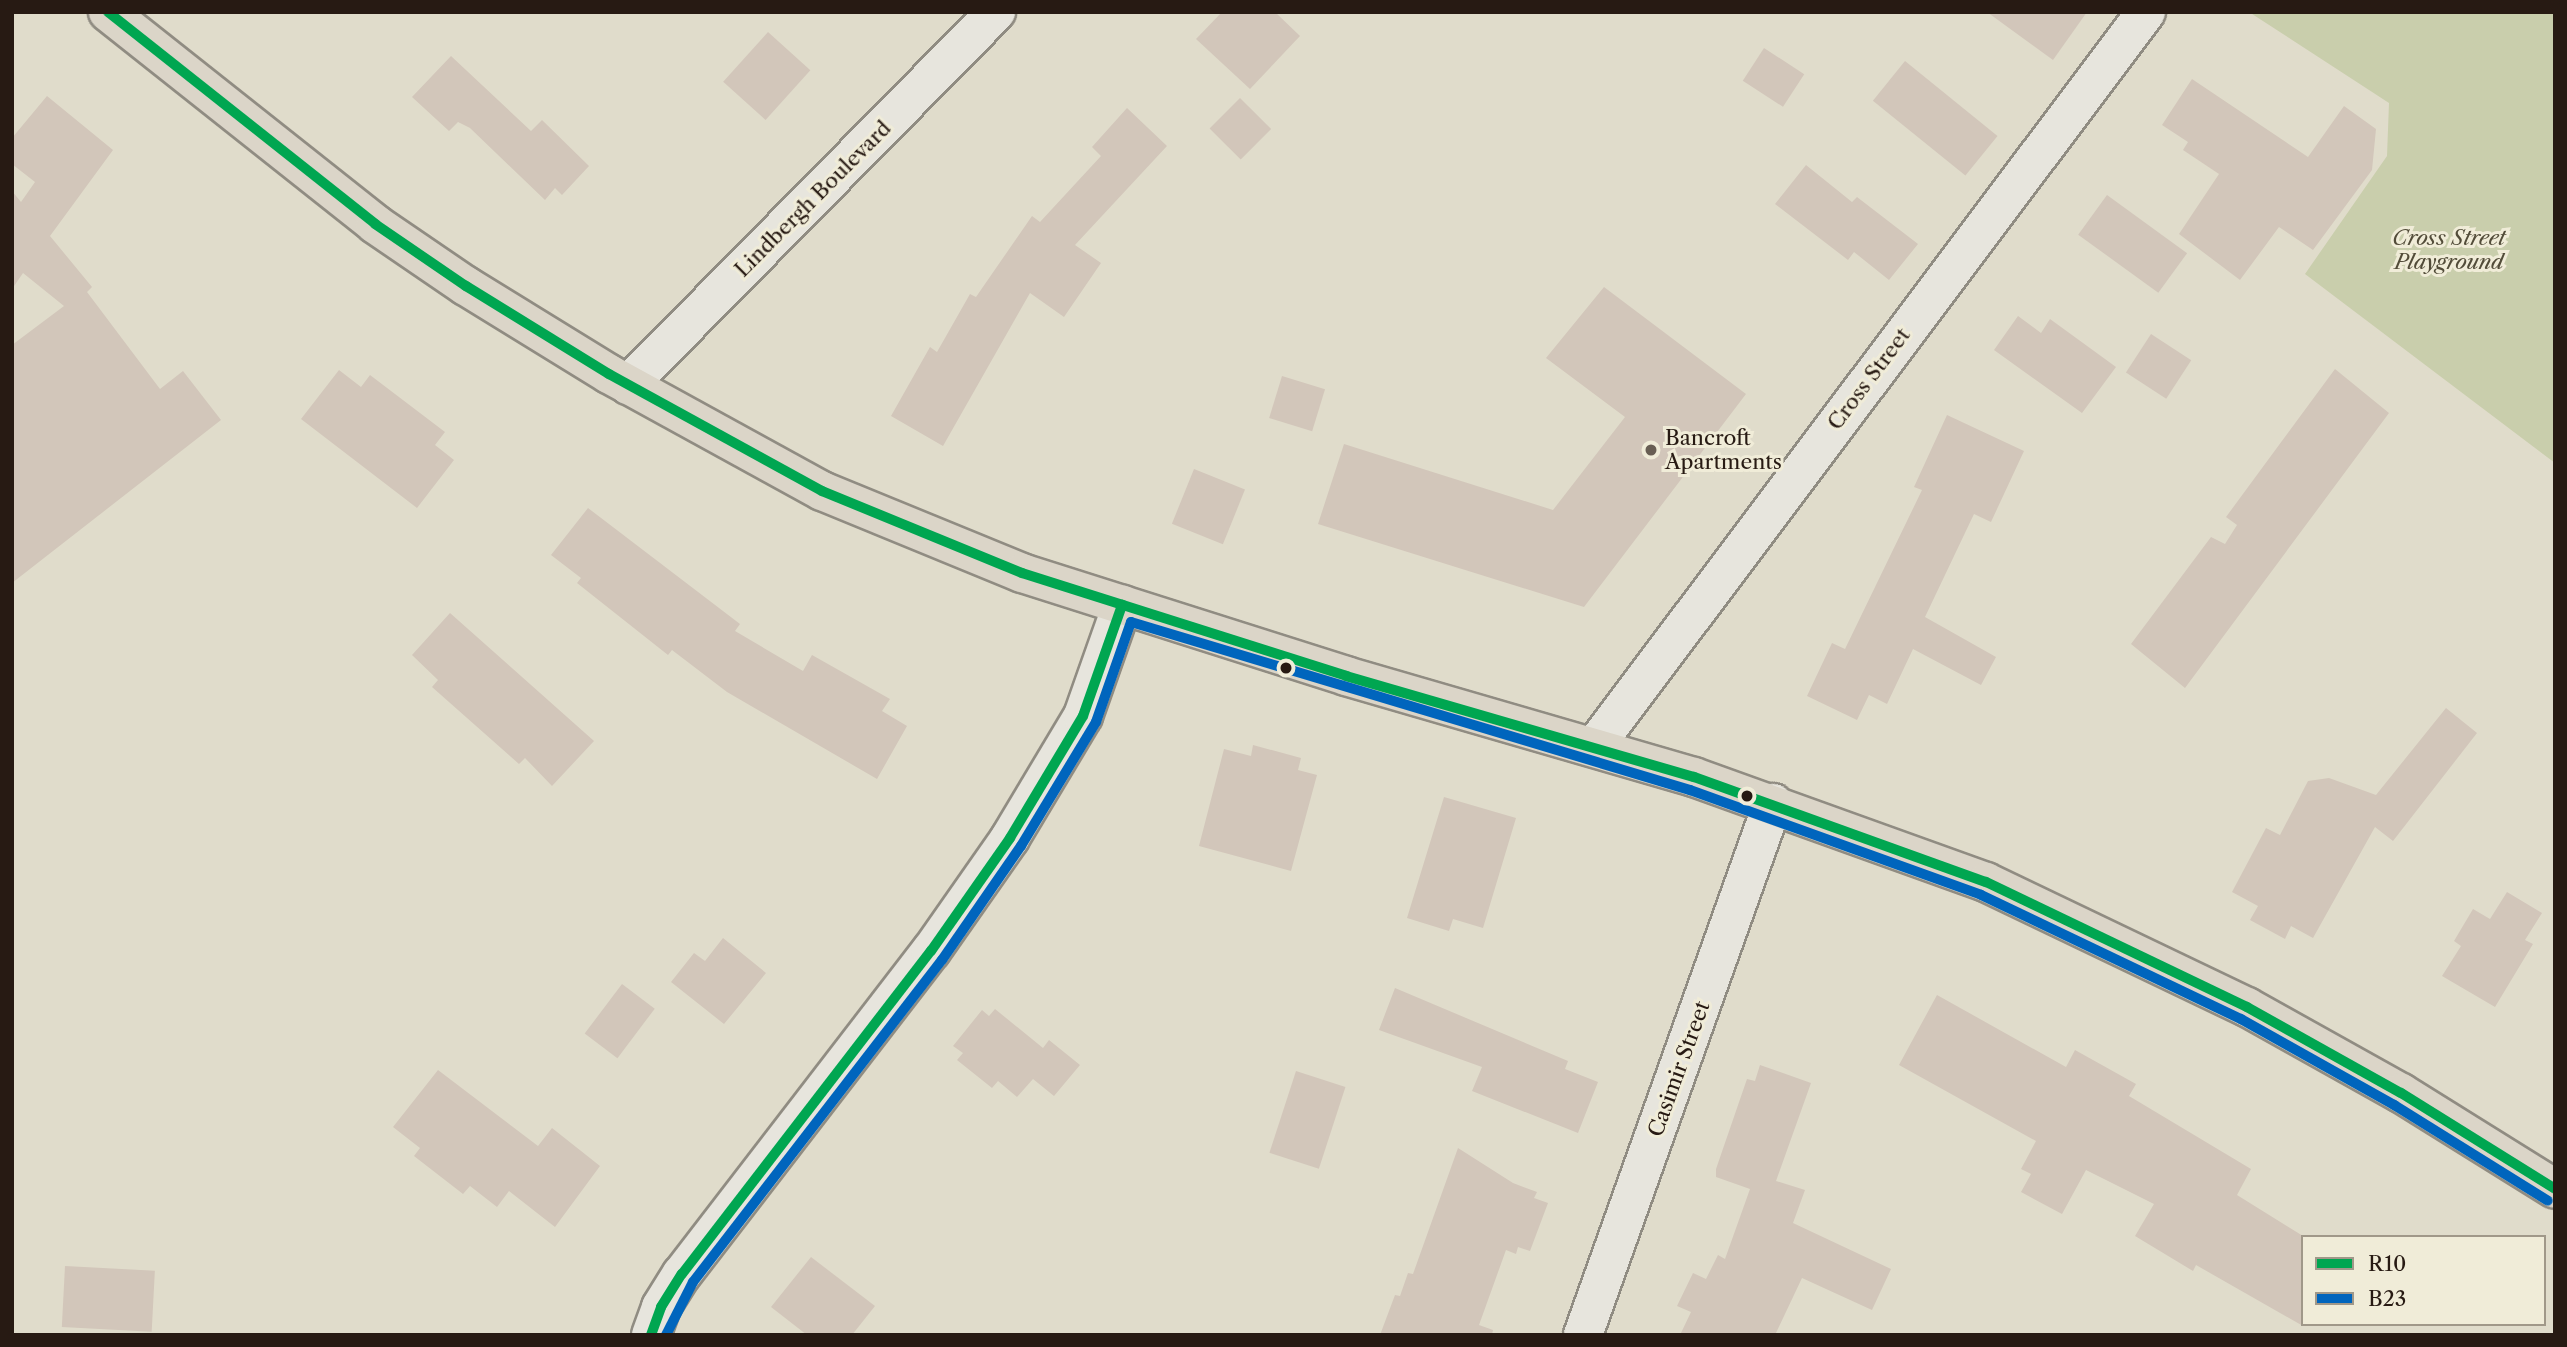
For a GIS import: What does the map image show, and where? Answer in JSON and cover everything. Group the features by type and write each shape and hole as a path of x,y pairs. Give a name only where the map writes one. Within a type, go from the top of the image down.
{"main road":[{"path":"108,12 374,224 501,309 750,454 876,515 1022,573 1346,676 1594,747 1773,803 1986,882 2182,974 2401,1093 2555,1189"}],"street":[{"name":"Lindbergh Boulevard","path":"628,384 996,12"},
{"name":"Cross Street","path":"1594,747 2146,12"},
{"path":"651,1335 661,1307 682,1274 967,903 1030,808 1083,716 1122,605"},
{"name":"Casimir Street","path":"1583,1335 1773,803"}],"green space":[{"name":"Cross Street Playground","path":"2249,12 2555,12 2555,463 2305,274 2387,156 2389,103"}],"building":[{"path":"1222,12 1275,12 1300,36 1250,89 1196,39"},
{"path":"1987,12 2087,12 2053,60"},
{"path":"768,32 810,70 766,120 723,82"},
{"path":"1764,48 1804,74 1783,107 1743,81"},
{"path":"451,56 531,131 542,120 589,166 562,195 555,188 545,200 470,128 458,122 449,131 412,97"},
{"path":"1905,61 1997,136 1965,176 1873,101"},
{"path":"2192,79 2308,157 2344,106 2376,129 2372,170 2313,250 2279,227 2240,280 2179,234 2219,174 2183,150 2188,142 2162,125"},
{"path":"47,96 113,150 50,236 92,287 87,292 160,389 183,371 221,420 12,583 12,345 64,306 23,273 12,289 12,191 21,202 35,182 12,164 12,138"},
{"path":"1240,98 1271,129 1241,160 1210,128"},
{"path":"1127,108 1167,146 1075,245 1101,263 1064,317 1030,293 943,446 891,416 930,347 937,352 970,294 976,297 1032,216 1040,222 1101,156 1092,147"},
{"path":"1806,165 1852,202 1857,197 1918,244 1889,280 1854,252 1848,260 1775,204"},
{"path":"2107,195 2187,253 2158,293 2078,235"},
{"name":"Bancroft Apartments","path":"1604,287 1746,394 1584,607 1318,524 1344,444 1553,510 1625,417 1546,358"},
{"path":"2018,316 2041,333 2050,319 2116,367 2082,413 1994,350"},
{"path":"2151,334 2191,360 2166,399 2126,373"},
{"path":"2335,369 2389,413 2185,688 2131,644 2211,537 2225,544 2237,525 2226,517"},
{"path":"339,370 361,387 370,375 445,432 435,445 454,460 417,508 301,419"},
{"path":"1282,376 1325,389 1312,431 1269,418"},
{"path":"1947,415 2024,451 1991,522 1974,514 1925,617 1996,657 1981,685 1913,649 1887,704 1869,695 1857,720 1807,696 1832,643 1845,649 1922,490 1914,487"},
{"path":"1194,469 1245,490 1223,544 1172,524"},
{"path":"588,508 740,624 735,631 803,671 812,655 890,699 882,711 907,726 877,779 727,692 672,650 668,655 577,583 581,578 551,555"},
{"path":"450,613 594,741 552,786 525,758 519,764 432,687 438,680 412,655"},
{"path":"2446,708 2477,733 2393,841 2375,827 2313,938 2291,926 2285,939 2250,920 2258,906 2232,892 2266,828 2280,835 2308,781 2329,778 2376,795"},
{"path":"1253,745 1301,758 1298,770 1317,775 1291,871 1199,846 1224,749 1251,756"},
{"path":"1444,797 1516,818 1483,928 1453,919 1449,931 1407,918"},
{"path":"2507,892 2542,913 2525,940 2533,944 2495,1007 2442,976 2461,946 2454,941 2473,909 2490,919"},
{"path":"723,938 766,973 724,1024 671,982 694,953 705,961"},
{"path":"622,984 655,1009 617,1058 585,1034"},
{"path":"1395,988 1568,1061 1565,1069 1598,1082 1578,1133 1472,1091 1482,1067 1379,1030"},
{"path":"1937,995 2066,1067 2075,1050 2136,1084 2129,1096 2251,1169 2237,1195 2301,1235 2301,1325 2196,1265 2193,1271 2135,1236 2154,1204 2086,1170 2062,1214 2021,1192 2031,1174 2021,1169 2036,1141 1899,1065"},
{"path":"995,1009 1043,1048 1049,1040 1080,1065 1054,1096 1033,1079 1017,1097 998,1081 992,1088 957,1060 963,1053 953,1046 982,1010 989,1016"},
{"path":"1760,1065 1811,1083 1776,1181 1805,1190 1793,1223 1891,1269 1872,1310 1802,1278 1775,1335 1680,1335 1691,1312 1677,1306 1693,1273 1706,1279 1718,1255 1725,1259 1750,1189 1716,1177 1716,1169 1747,1079 1755,1081"},
{"path":"438,1070 538,1146 552,1128 600,1166 555,1227 509,1191 497,1207 470,1186 463,1194 414,1156 420,1148 393,1127"},
{"path":"1296,1071 1345,1087 1319,1169 1269,1153"},
{"path":"1458,1148 1513,1183 1537,1192 1534,1198 1548,1203 1530,1251 1518,1247 1516,1254 1506,1250 1479,1325 1493,1330 1492,1335 1380,1335 1395,1295 1400,1296 1408,1273 1413,1274"},
{"path":"811,1257 875,1306 852,1335 807,1335 771,1307"},
{"path":"65,1266 155,1271 152,1332 62,1327"}],"transit line":[{"name":"R10","path":"108,12 375,224 466,286 609,374 822,491 1022,573 1346,676 1694,777 1986,882 2247,1007 2401,1093 2555,1189"},
{"name":"R10","path":"651,1335 661,1307 682,1274 931,951 1010,838 1083,716 1122,605"},
{"name":"B23","path":"666,1335 693,1282 942,960 1021,846 1096,722 1131,622 1690,790 1981,895 2241,1019 2394,1105 2548,1201"}],"place":[{"name":"Bancroft Apartments","path":"1651,450"}]}
